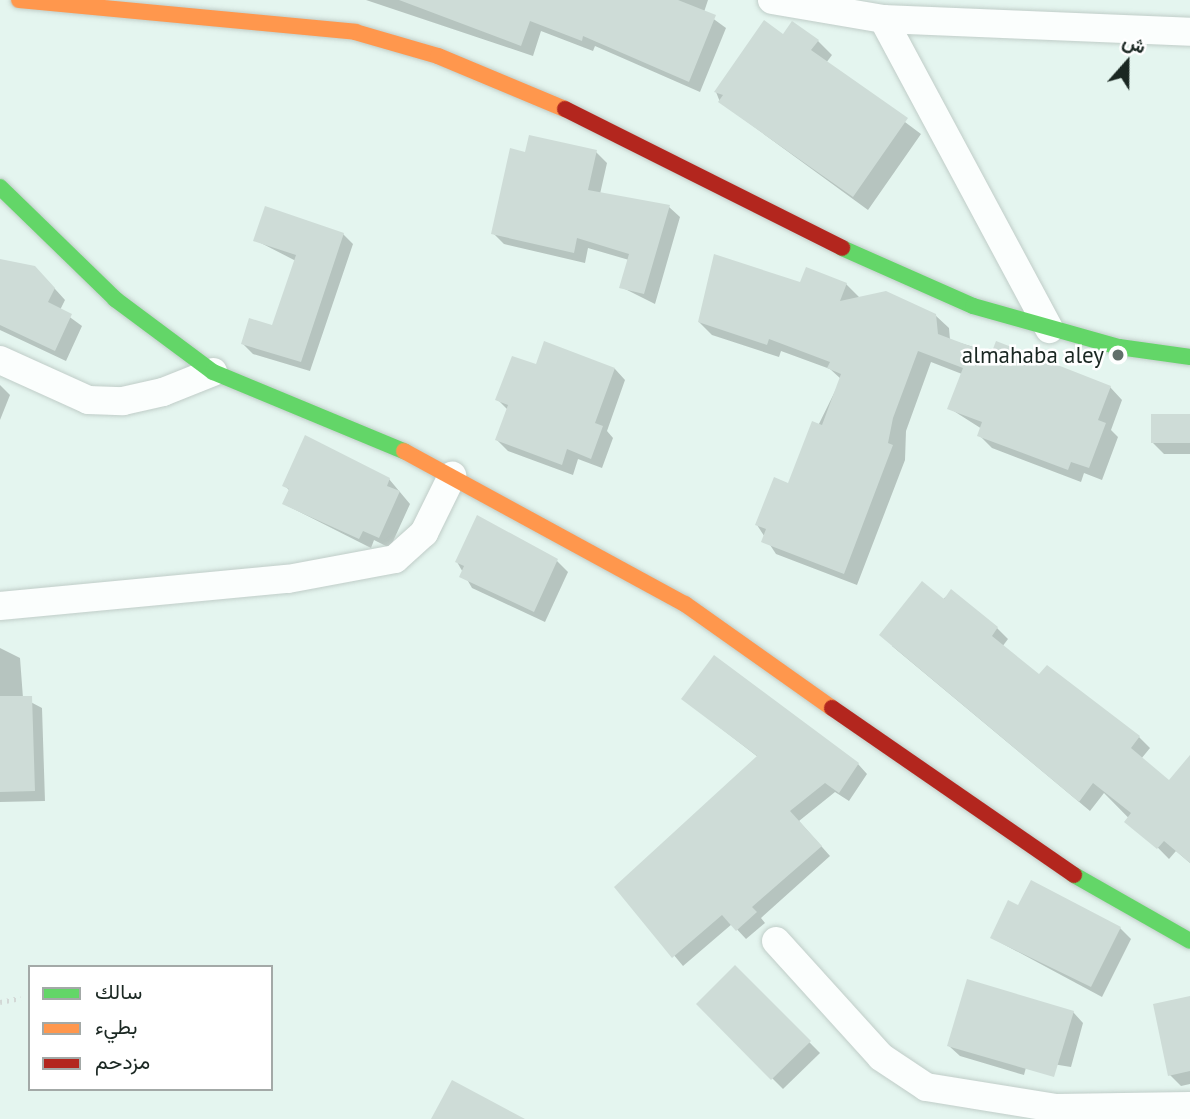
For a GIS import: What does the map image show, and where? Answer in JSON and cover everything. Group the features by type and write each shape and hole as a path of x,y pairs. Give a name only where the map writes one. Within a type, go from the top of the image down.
{"street":[{"path":"19,0 331,29 438,56 577,114 816,236 973,306 1049,330 1190,357"},
{"path":"772,0 883,19 1190,33"},
{"path":"883,19 1049,330"},
{"path":"0,187 115,299 213,372 452,476 685,604 1040,856 1190,940"},
{"path":"0,360 88,400 136,398 213,372"},
{"path":"0,606 288,579 395,559 424,533 452,476"},
{"path":"776,941 881,1058 926,1087 1056,1108 1190,1106"}],"path":[{"path":"0,1002 21,998"}],"building":[{"path":"399,0 678,0 716,15 689,82 583,36 582,41 530,21 521,46"},
{"path":"764,20 783,34 792,21 819,40 811,50 908,118 853,197 718,102 723,95 714,92"},
{"path":"529,135 597,150 588,190 670,205 644,294 619,288 629,254 577,238 574,253 491,234 510,148 525,152"},
{"path":"265,206 344,233 301,362 241,344 249,318 272,325 296,255 253,241"},
{"path":"714,254 800,282 806,267 847,283 840,301 886,291 936,314 938,334 991,354 996,341 1111,386 1098,420 1106,423 1089,468 1071,462 1068,470 977,436 982,422 947,409 963,368 918,351 893,418 888,443 893,445 844,574 761,542 766,529 755,525 774,477 788,483 812,421 822,425 841,374 827,368 830,362 769,339 767,345 698,322"},
{"path":"0,259 35,266 55,288 48,302 72,314 55,351 0,325"},
{"path":"544,341 615,368 595,423 603,426 591,459 567,449 562,465 495,440 508,405 495,400 512,356 536,364"},
{"path":"1151,414 1190,414 1190,443 1151,443"},
{"path":"305,435 390,478 387,486 400,491 379,538 363,531 359,539 282,504 289,489 282,486"},
{"path":"477,515 558,559 534,612 459,577 464,566 455,562"},
{"path":"922,581 944,599 951,589 998,627 992,636 1039,674 1047,665 1140,736 1131,748 1169,780 1190,755 1190,863 1164,841 1157,849 1124,822 1131,813 1093,783 1079,802 879,635"},
{"path":"714,655 859,763 839,793 825,783 790,811 822,846 752,907 757,912 736,931 722,915 672,958 614,887 757,756 681,699"},
{"path":"0,696 32,696 35,791 0,792"},
{"path":"1031,880 1121,927 1091,987 990,938 1008,900 1018,905"},
{"path":"735,965 811,1041 771,1080 696,1004"},
{"path":"967,979 1074,1011 1054,1077 947,1046"},
{"path":"1190,996 1190,1071 1168,1076 1153,1004"},
{"path":"452,1080 525,1119 431,1119"}],"traffic: fast":[{"path":"0,187 115,299 213,372 404,451"},
{"path":"842,248 973,306 1119,347 1190,357"},
{"path":"1074,875 1190,941"}],"traffic: slow":[{"path":"19,0 355,32 438,56 565,109"},
{"path":"404,451 685,604 832,708"}],"traffic: jam":[{"path":"565,109 842,248"},
{"path":"832,708 1074,875"}],"place":[{"name":"almahaba aley","path":"1118,355"}]}
